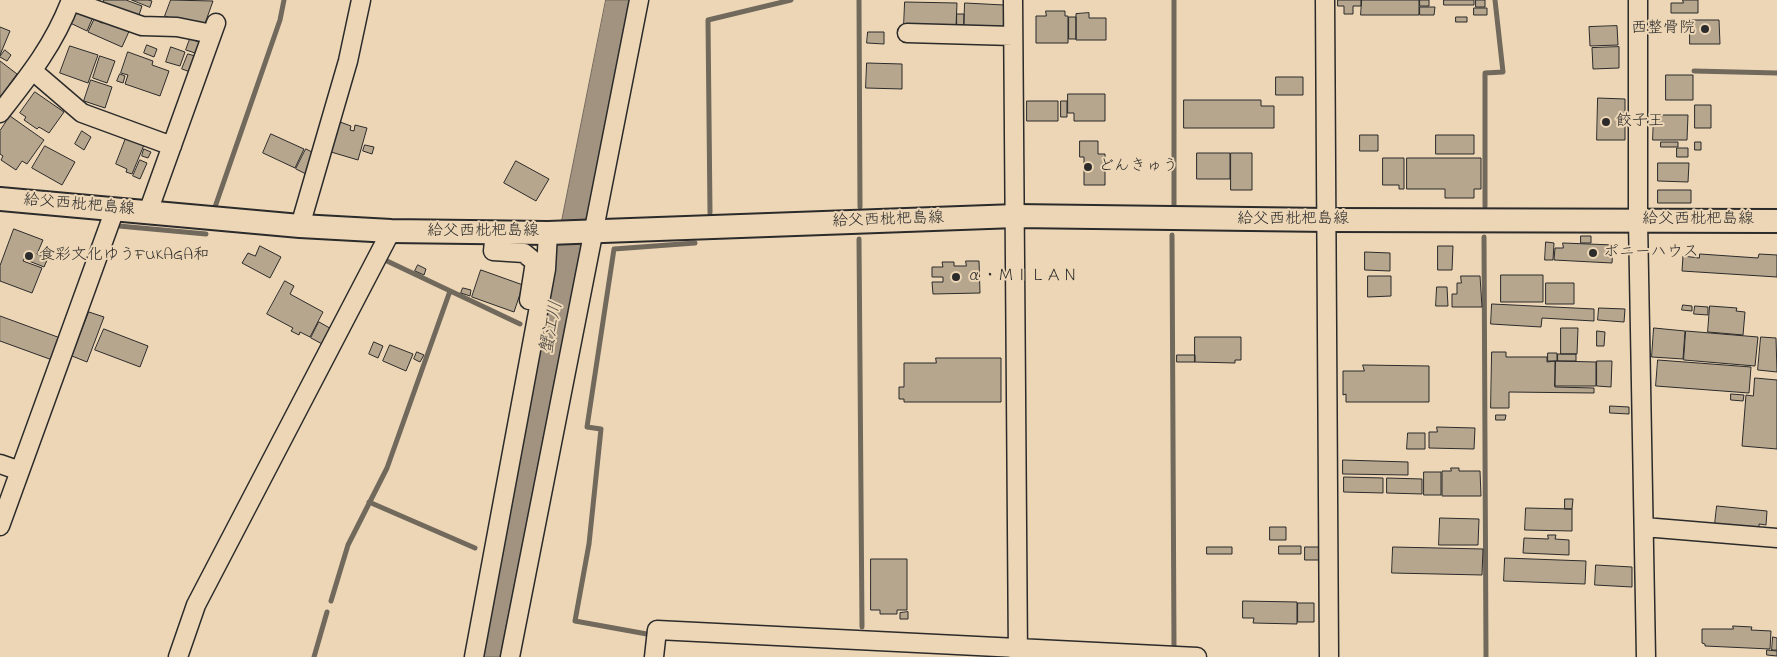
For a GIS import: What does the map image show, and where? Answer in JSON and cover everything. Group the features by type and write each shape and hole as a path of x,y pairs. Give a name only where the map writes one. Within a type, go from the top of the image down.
{"main road":[{"name":"給父西枇杷島線","path":"0,199 300,226 391,232 595,231 1016,216 1328,220 1777,221"}],"street":[{"path":"0,114 33,71 60,27 71,0 142,26 214,29 148,212"},
{"path":"300,226 348,61 361,0"},
{"path":"510,657 639,0"},
{"path":"1013,0 1018,653"},
{"path":"1325,0 1328,220 1329,657"},
{"path":"1638,0 1638,220 1646,657"},
{"path":"907,33 1014,36"},
{"path":"33,71 82,113 172,146"},
{"path":"0,526 115,210"},
{"path":"178,657 196,605 391,232"},
{"path":"495,232 493,251 524,253 534,262 525,323"},
{"path":"474,657 546,269 548,232"},
{"path":"0,464 20,471"},
{"path":"1644,526 1777,538"},
{"path":"654,657 657,630 1018,653 1197,657"}],"water":[{"name":"蟹江川","path":"606,0 630,0 500,657 480,657 560,229"}],"building":[{"path":"104,0 126,0 142,6 137,21 101,9"},
{"path":"132,0 148,0 152,1 150,7"},
{"path":"171,0 213,1 203,29 165,16"},
{"path":"1338,0 1361,0 1361,6 1353,6 1353,14 1344,14 1344,6 1338,6"},
{"path":"1362,0 1419,0 1419,15 1361,15"},
{"path":"1420,0 1429,0 1429,6 1420,6"},
{"path":"1444,0 1474,0 1474,5 1444,5"},
{"path":"1476,0 1485,0 1485,7 1476,7"},
{"path":"1683,0 1698,0 1698,13 1671,13 1671,3 1683,3"},
{"path":"905,2 957,3 956,27 904,26"},
{"path":"965,3 1004,5 1004,30 964,29"},
{"path":"1420,7 1435,7 1434,15 1420,15"},
{"path":"73,8 93,17 87,31 66,21"},
{"path":"1474,8 1487,8 1487,15 1474,15"},
{"path":"1046,11 1065,11 1065,16 1068,16 1068,43 1036,43 1036,16 1046,16"},
{"path":"1089,13 1089,18 1106,18 1106,40 1076,40 1076,14"},
{"path":"957,14 964,14 964,29 957,29"},
{"path":"105,16 131,27 122,47 88,32 94,19 102,23"},
{"path":"1069,17 1076,17 1076,39 1069,39"},
{"path":"1456,17 1467,17 1467,22 1456,22"},
{"path":"1690,20 1719,20 1720,44 1690,44"},
{"path":"1617,26 1618,45 1590,46 1589,27"},
{"path":"0,27 10,31 0,55"},
{"path":"868,32 884,32 884,44 867,43"},
{"path":"190,39 205,44 201,55 186,50"},
{"path":"147,45 157,49 154,57 144,53"},
{"path":"70,46 98,55 88,83 60,73"},
{"path":"171,47 185,52 180,66 166,62"},
{"path":"1619,47 1619,68 1593,69 1592,48"},
{"path":"5,50 11,55 7,61 0,57"},
{"path":"128,52 153,61 152,65 169,71 160,96 125,84 128,75 121,73"},
{"path":"188,54 199,57 193,73 182,69"},
{"path":"100,56 115,61 107,83 93,78"},
{"path":"0,61 17,74 0,97"},
{"path":"867,63 902,64 902,89 866,88"},
{"path":"120,74 125,76 123,83 117,81"},
{"path":"1666,75 1693,75 1693,100 1666,100"},
{"path":"1276,77 1303,77 1303,95 1276,95"},
{"path":"91,80 112,87 105,108 84,101"},
{"path":"35,92 64,112 49,133 39,127 37,129 24,120 26,117 20,113"},
{"path":"1068,94 1105,94 1105,121 1074,121 1074,113 1068,113"},
{"path":"1598,98 1625,99 1625,140 1597,140"},
{"path":"1184,100 1261,100 1261,106 1274,106 1274,128 1184,128"},
{"path":"1027,101 1058,101 1058,121 1027,121"},
{"path":"1061,101 1067,101 1067,117 1061,117"},
{"path":"1695,105 1711,105 1711,128 1695,128"},
{"path":"1654,115 1688,115 1687,140 1653,140"},
{"path":"10,116 44,140 27,164 22,161 16,170 1,160 3,156 0,154 0,131"},
{"path":"340,122 351,126 350,130 354,131 355,125 367,128 358,160 331,152"},
{"path":"82,131 91,137 84,150 75,144"},
{"path":"271,134 304,149 295,168 263,153"},
{"path":"1360,135 1378,135 1378,151 1360,151"},
{"path":"1436,135 1474,135 1474,154 1436,154"},
{"path":"126,138 144,145 132,174 126,172 127,169 116,164"},
{"path":"1080,141 1098,141 1098,154 1105,154 1105,185 1084,185 1084,157 1080,157"},
{"path":"1661,142 1678,142 1678,147 1661,147"},
{"path":"1695,142 1701,142 1701,150 1695,150"},
{"path":"365,145 374,147 372,154 363,151"},
{"path":"45,146 75,162 62,185 32,168"},
{"path":"1677,148 1688,148 1688,157 1677,157"},
{"path":"144,149 151,152 148,158 142,156"},
{"path":"306,149 316,154 306,174 296,169"},
{"path":"1197,153 1230,153 1230,179 1197,179"},
{"path":"1231,153 1252,153 1252,190 1231,190"},
{"path":"1383,158 1404,158 1404,189 1399,189 1399,185 1383,185"},
{"path":"1407,158 1481,158 1481,189 1474,189 1474,198 1445,198 1445,189 1407,189"},
{"path":"140,160 147,163 140,179 133,176"},
{"path":"516,161 549,179 536,201 504,183"},
{"path":"1658,163 1689,163 1688,182 1658,181"},
{"path":"1658,190 1691,190 1691,203 1658,203"},
{"path":"14,229 43,240 37,254 48,258 44,267 24,259 23,261 42,268 32,293 0,281 0,266"},
{"path":"1581,236 1591,236 1591,243 1581,243"},
{"path":"1546,242 1554,243 1553,260 1545,260"},
{"path":"1563,243 1613,245 1612,263 1554,260 1555,248 1563,248"},
{"path":"260,246 281,257 270,278 242,263 248,253 255,256"},
{"path":"1438,246 1453,246 1452,270 1438,270"},
{"path":"1365,252 1390,253 1390,271 1365,270"},
{"path":"1700,254 1758,258 1759,254 1777,255 1777,277 1682,271 1683,256 1699,258"},
{"path":"966,261 979,261 980,293 933,294 932,282 943,282 943,277 932,277 932,267 943,267 942,262 954,262 954,266 966,266"},
{"path":"418,265 426,269 424,275 415,271"},
{"path":"481,270 523,285 514,312 472,297"},
{"path":"1501,275 1543,275 1543,302 1501,302"},
{"path":"1368,276 1391,276 1391,296 1368,297"},
{"path":"1461,276 1480,276 1482,307 1452,307 1452,294 1457,294 1457,283 1461,283"},
{"path":"285,281 294,286 290,294 323,312 310,337 300,332 299,335 291,331 293,328 267,314"},
{"path":"1546,283 1574,283 1574,304 1546,304"},
{"path":"1437,287 1447,287 1448,306 1436,306"},
{"path":"463,288 471,290 470,296 461,293"},
{"path":"1492,304 1594,309 1594,321 1542,318 1541,327 1491,324"},
{"path":"1683,305 1692,306 1692,311 1682,310"},
{"path":"1695,306 1708,307 1708,315 1694,314"},
{"path":"1710,306 1737,308 1736,311 1745,312 1743,335 1708,332"},
{"path":"1599,308 1625,309 1624,322 1598,320"},
{"path":"89,312 104,317 87,362 72,356"},
{"path":"0,316 63,339 55,361 0,341"},
{"path":"319,322 335,331 326,346 311,338"},
{"path":"1561,328 1578,328 1577,354 1561,354"},
{"path":"1654,328 1685,331 1683,359 1652,357"},
{"path":"104,329 148,346 140,367 95,350"},
{"path":"1597,331 1605,332 1604,346 1597,346"},
{"path":"1686,331 1758,337 1755,366 1684,360"},
{"path":"1195,337 1241,337 1241,360 1235,360 1235,363 1195,362"},
{"path":"1761,337 1776,338 1777,372 1758,370"},
{"path":"374,342 383,346 378,358 369,354"},
{"path":"390,345 413,354 406,371 383,361"},
{"path":"417,352 424,355 420,362 414,359"},
{"path":"1492,352 1506,352 1506,357 1547,357 1547,362 1555,361 1555,387 1594,388 1594,393 1509,392 1509,408 1491,408"},
{"path":"1548,353 1557,353 1557,361 1548,361"},
{"path":"1558,354 1576,354 1576,361 1558,361"},
{"path":"1177,355 1195,355 1195,362 1177,362"},
{"path":"936,358 1001,358 1001,402 904,402 904,399 899,399 899,387 904,387 904,363 936,363"},
{"path":"1658,360 1751,367 1749,393 1656,386"},
{"path":"1556,361 1596,362 1596,386 1555,386"},
{"path":"1597,361 1612,361 1611,387 1597,386"},
{"path":"1363,365 1429,366 1429,402 1346,402 1346,394 1343,395 1343,371 1364,371"},
{"path":"1755,378 1777,380 1777,449 1742,446 1746,395 1753,396"},
{"path":"1731,394 1744,395 1743,401 1731,400"},
{"path":"1610,406 1629,407 1629,414 1610,413"},
{"path":"1496,415 1506,415 1505,420 1496,420"},
{"path":"1437,427 1475,428 1474,449 1429,448 1429,432 1437,432"},
{"path":"1408,433 1425,433 1425,449 1407,449"},
{"path":"1343,460 1408,462 1408,475 1343,474"},
{"path":"1451,468 1459,468 1459,471 1480,471 1481,496 1442,496 1442,471 1451,471"},
{"path":"1424,472 1441,472 1441,495 1424,495"},
{"path":"1344,477 1383,478 1383,493 1344,492"},
{"path":"1387,478 1422,479 1422,494 1387,493"},
{"path":"1565,499 1573,499 1572,509 1565,509"},
{"path":"1717,506 1767,511 1766,525 1759,524 1759,527 1715,524"},
{"path":"1526,508 1572,509 1572,531 1525,530"},
{"path":"1440,518 1479,519 1478,545 1439,545"},
{"path":"1270,527 1286,527 1286,540 1270,540"},
{"path":"1548,535 1556,535 1555,539 1569,540 1569,555 1523,553 1524,538 1548,539"},
{"path":"1279,546 1301,546 1301,554 1279,554"},
{"path":"1207,547 1232,547 1232,554 1207,554"},
{"path":"1305,547 1323,547 1323,560 1305,560"},
{"path":"1393,547 1483,549 1482,575 1392,573"},
{"path":"1505,558 1586,561 1585,584 1504,581"},
{"path":"871,559 907,559 907,610 897,610 897,614 880,614 880,610 871,610"},
{"path":"1596,565 1632,567 1632,587 1595,585"},
{"path":"1243,601 1297,602 1297,624 1253,623 1254,618 1243,618"},
{"path":"1298,603 1314,603 1314,622 1298,622"},
{"path":"908,612 908,619 900,619 900,613"},
{"path":"1733,626 1752,627 1751,630 1771,631 1770,649 1705,646 1702,643 1702,629 1733,629"},
{"path":"1773,637 1777,638 1777,650 1772,650"},
{"path":"1767,650 1777,651 1777,656 1767,655"}],"waterway":[{"path":"215,207 280,20 284,0"},
{"path":"710,213 708,20 791,0"},
{"path":"859,0 860,207"},
{"path":"1174,0 1174,206"},
{"path":"1485,206 1485,73 1503,72 1495,0"},
{"path":"1694,71 1777,73"},
{"path":"119,226 206,234"},
{"path":"1172,235 1174,646"},
{"path":"1484,237 1486,657"},
{"path":"859,239 862,627"},
{"path":"647,634 575,621 589,544 601,429 587,427 614,249 695,243"},
{"path":"387,261 520,324"},
{"path":"331,601 348,545 387,468 450,291"},
{"path":"369,502 475,548"},
{"path":"314,657 327,612"}],"place":[{"name":"西整骨院","path":"1705,29"},
{"name":"餃子王","path":"1606,122"},
{"name":"どんきゅう","path":"1088,167"},
{"name":"ポニーハウス","path":"1593,253"},
{"name":"食彩文化ゆうFUKAGA和","path":"29,256"},
{"name":"α・ＭＩＬＡＮ","path":"956,277"}]}
